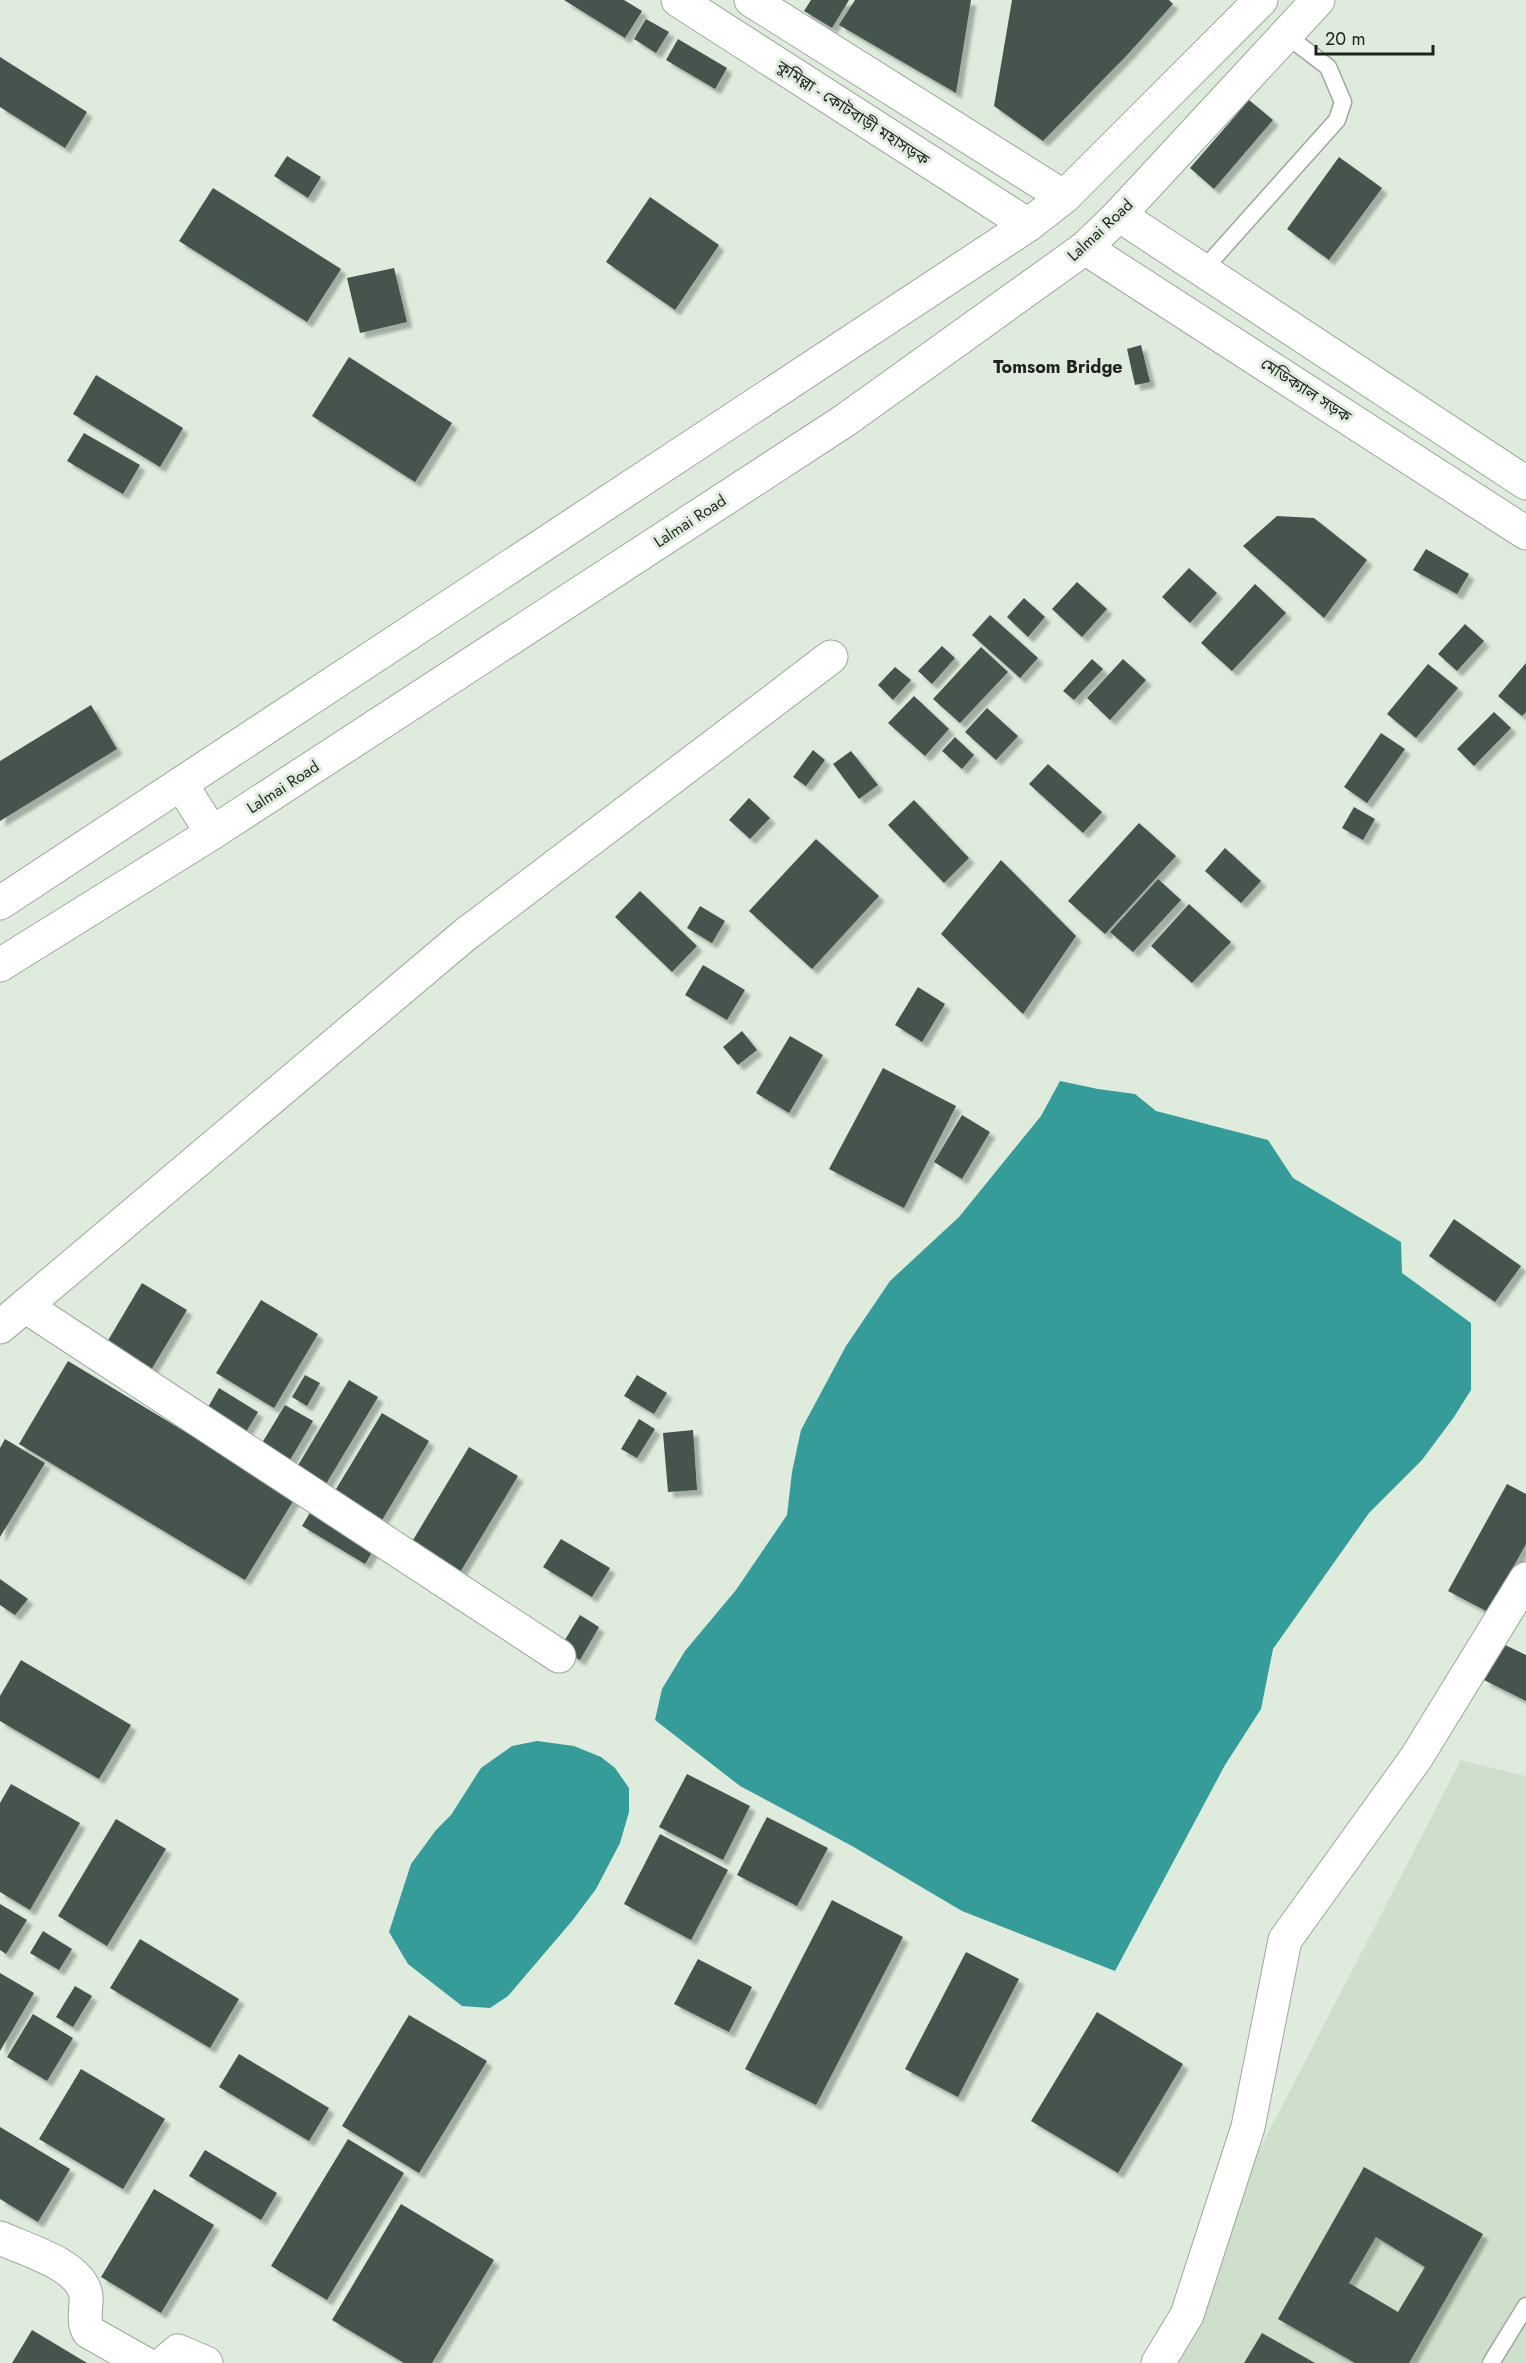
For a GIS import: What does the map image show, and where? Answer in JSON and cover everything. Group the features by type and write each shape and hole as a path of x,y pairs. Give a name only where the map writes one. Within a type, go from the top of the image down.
{"main road":[{"name":"কুমিল্লা - কোটবাড়ী মহাসড়ক","path":"678,0 1028,225"},
{"path":"751,0 1064,197"},
{"path":"0,903 1028,225 1064,197 1261,0"},
{"name":"Lalmai Road","path":"0,965 212,833 844,421 1085,248 1119,215 1318,0"},
{"path":"1119,215 1526,483"},
{"name":"মেডিক্যাল সড়ক","path":"1085,248 1526,533"},
{"path":"1334,408 1359,372"},
{"path":"0,1327 466,934 831,657"},
{"path":"181,784 212,833"},
{"path":"25,1306 559,1656"},
{"path":"1158,2363 1187,2315 1248,2127 1285,1940 1416,1758 1526,1579"},
{"path":"0,2238 68,2268 83,2284 86,2296 86,2328 89,2332 144,2363"},
{"path":"164,2363 178,2351 206,2363"}],"lane":[{"path":"1203,270 1337,120 1343,102 1328,68 1286,35"},
{"path":"1491,2363 1526,2306"}],"shaded area":[{"path":"1461,1760 1526,1776 1526,2363 1149,2363"}],"water":[{"path":"1060,1081 1135,1094 1156,1111 1268,1140 1293,1178 1401,1242 1402,1273 1471,1323 1471,1390 1422,1460 1369,1513 1273,1649 1261,1709 1225,1765 1115,1971 962,1911 852,1846 740,1786 655,1720 662,1689 685,1651 736,1590 787,1515 792,1472 801,1430 846,1346 890,1281 959,1217 1041,1116"},
{"path":"537,1741 574,1746 601,1757 615,1768 629,1788 629,1812 620,1843 596,1889 508,1996 490,2008 462,2006 408,1964 389,1932 411,1864 436,1830 451,1815 481,1768 512,1746"}],"building":[{"path":"564,0 624,0 642,11 625,38"},
{"path":"811,0 849,0 832,28 804,11"},
{"path":"855,0 971,0 956,93 839,25"},
{"path":"1012,0 1169,0 1173,4 1129,53 1043,141 994,106"},
{"path":"646,19 669,32 656,53 634,39"},
{"path":"678,39 727,68 715,89 666,60"},
{"path":"0,57 87,112 65,148 0,107"},
{"path":"1249,100 1273,120 1214,189 1190,168"},
{"path":"287,156 321,177 308,198 274,176"},
{"path":"1339,157 1382,188 1329,260 1287,229"},
{"path":"213,188 341,269 307,322 179,241"},
{"path":"650,197 719,245 675,310 606,262"},
{"path":"394,268 407,322 360,333 347,278"},
{"path":"1141,345 1150,382 1135,385 1127,349"},
{"path":"349,357 452,423 415,482 312,416"},
{"path":"96,375 183,428 160,467 73,414"},
{"path":"84,433 140,465 123,494 67,461"},
{"path":"1277,516 1314,518 1367,560 1324,618 1243,546"},
{"path":"1426,549 1469,574 1457,594 1413,570"},
{"path":"1189,568 1217,593 1190,623 1162,597"},
{"path":"1077,582 1107,609 1082,637 1052,609"},
{"path":"1255,584 1286,613 1232,671 1201,643"},
{"path":"1024,598 1045,617 1028,637 1007,617"},
{"path":"990,615 1038,658 1020,678 972,635"},
{"path":"1465,624 1484,641 1457,671 1438,654"},
{"path":"942,646 955,658 932,684 918,671"},
{"path":"981,647 1008,672 960,723 933,699"},
{"path":"1092,659 1103,669 1074,700 1063,691"},
{"path":"1123,659 1146,680 1110,720 1087,698"},
{"path":"1526,663 1526,712 1522,716 1498,696"},
{"path":"1428,664 1458,688 1416,738 1387,714"},
{"path":"895,667 911,680 893,700 878,685"},
{"path":"914,696 949,729 925,756 888,723"},
{"path":"91,705 117,749 0,821 0,761"},
{"path":"987,708 1018,736 996,760 965,732"},
{"path":"1494,712 1511,728 1474,766 1457,749"},
{"path":"1381,733 1405,749 1367,803 1344,787"},
{"path":"955,737 974,755 962,769 942,751"},
{"path":"813,750 825,760 806,786 793,777"},
{"path":"851,751 878,785 859,799 833,764"},
{"path":"1048,764 1102,812 1083,833 1029,784"},
{"path":"749,798 770,818 750,839 729,820"},
{"path":"914,800 969,858 944,883 888,825"},
{"path":"1354,807 1375,819 1363,840 1342,828"},
{"path":"1139,823 1176,856 1105,934 1068,901"},
{"path":"816,839 879,896 812,969 749,911"},
{"path":"1225,848 1261,881 1241,903 1205,871"},
{"path":"1001,860 1076,936 1023,1014 941,934"},
{"path":"1158,879 1181,900 1133,952 1110,932"},
{"path":"640,891 697,946 672,972 615,917"},
{"path":"1189,904 1231,942 1192,983 1151,946"},
{"path":"700,906 725,921 712,943 687,928"},
{"path":"703,965 745,990 727,1020 685,995"},
{"path":"918,987 945,1004 922,1042 895,1025"},
{"path":"742,1031 757,1050 738,1065 723,1047"},
{"path":"790,1036 823,1055 789,1113 756,1093"},
{"path":"883,1068 956,1106 904,1208 829,1169"},
{"path":"962,1115 990,1132 962,1179 934,1162"},
{"path":"1454,1219 1521,1266 1495,1302 1429,1256"},
{"path":"142,1283 187,1310 145,1380 100,1354"},
{"path":"261,1300 318,1334 274,1408 216,1373"},
{"path":"68,1361 295,1498 245,1580 19,1444"},
{"path":"305,1375 320,1383 307,1406 292,1397"},
{"path":"637,1375 667,1393 654,1414 624,1396"},
{"path":"349,1380 378,1397 323,1489 294,1472"},
{"path":"219,1388 258,1412 246,1432 207,1409"},
{"path":"285,1405 313,1421 290,1460 262,1443"},
{"path":"382,1413 429,1441 378,1527 330,1499"},
{"path":"639,1419 655,1429 637,1458 621,1449"},
{"path":"693,1430 697,1490 668,1492 663,1433"},
{"path":"5,1439 45,1463 0,1537 0,1448"},
{"path":"469,1447 518,1476 456,1579 407,1550"},
{"path":"1507,1484 1526,1494 1526,1544 1488,1612 1448,1591"},
{"path":"314,1506 377,1544 365,1564 302,1526"},
{"path":"561,1539 610,1568 592,1597 543,1567"},
{"path":"0,1579 28,1599 15,1615 0,1605"},
{"path":"580,1615 599,1627 580,1660 560,1648"},
{"path":"1503,1644 1526,1655 1526,1701 1484,1680"},
{"path":"21,1660 131,1725 99,1779 0,1721 0,1696"},
{"path":"687,1774 750,1806 723,1860 659,1827"},
{"path":"11,1784 80,1823 30,1910 0,1892 0,1803"},
{"path":"767,1817 828,1848 797,1906 737,1875"},
{"path":"116,1819 166,1849 107,1946 58,1916"},
{"path":"660,1834 728,1870 691,1940 624,1904"},
{"path":"832,1900 903,1937 816,2105 745,2069"},
{"path":"0,1904 27,1920 6,1954 0,1950"},
{"path":"43,1931 72,1949 59,1970 30,1953"},
{"path":"140,1939 239,1999 210,2048 110,1988"},
{"path":"966,1952 1019,1979 958,2097 905,2069"},
{"path":"698,1959 752,1987 729,2032 674,2004"},
{"path":"0,1973 34,1993 0,2051"},
{"path":"75,1986 92,1996 73,2027 56,2017"},
{"path":"1097,2012 1183,2064 1118,2173 1031,2121"},
{"path":"33,2014 73,2038 47,2081 7,2057"},
{"path":"409,2015 487,2061 419,2173 342,2126"},
{"path":"239,2054 329,2108 309,2141 219,2087"},
{"path":"81,2069 165,2119 123,2189 39,2139"},
{"path":"0,2127 70,2169 38,2222 0,2199"},
{"path":"348,2139 404,2173 327,2300 271,2266"},
{"path":"205,2150 277,2193 261,2220 189,2176"},
{"path":"1364,2167 1483,2234 1409,2363 1355,2363 1278,2319","holes":["1376,2237 1425,2267 1398,2312 1349,2283"]},
{"path":"154,2189 214,2225 161,2313 101,2277"},
{"path":"401,2204 494,2260 432,2363 404,2363 332,2320"},
{"path":"32,2330 87,2363 12,2363"},
{"path":"1262,2333 1315,2363 1244,2363"}],"district":[{"name":"Tomsom Bridge","path":"1058,367"}]}
